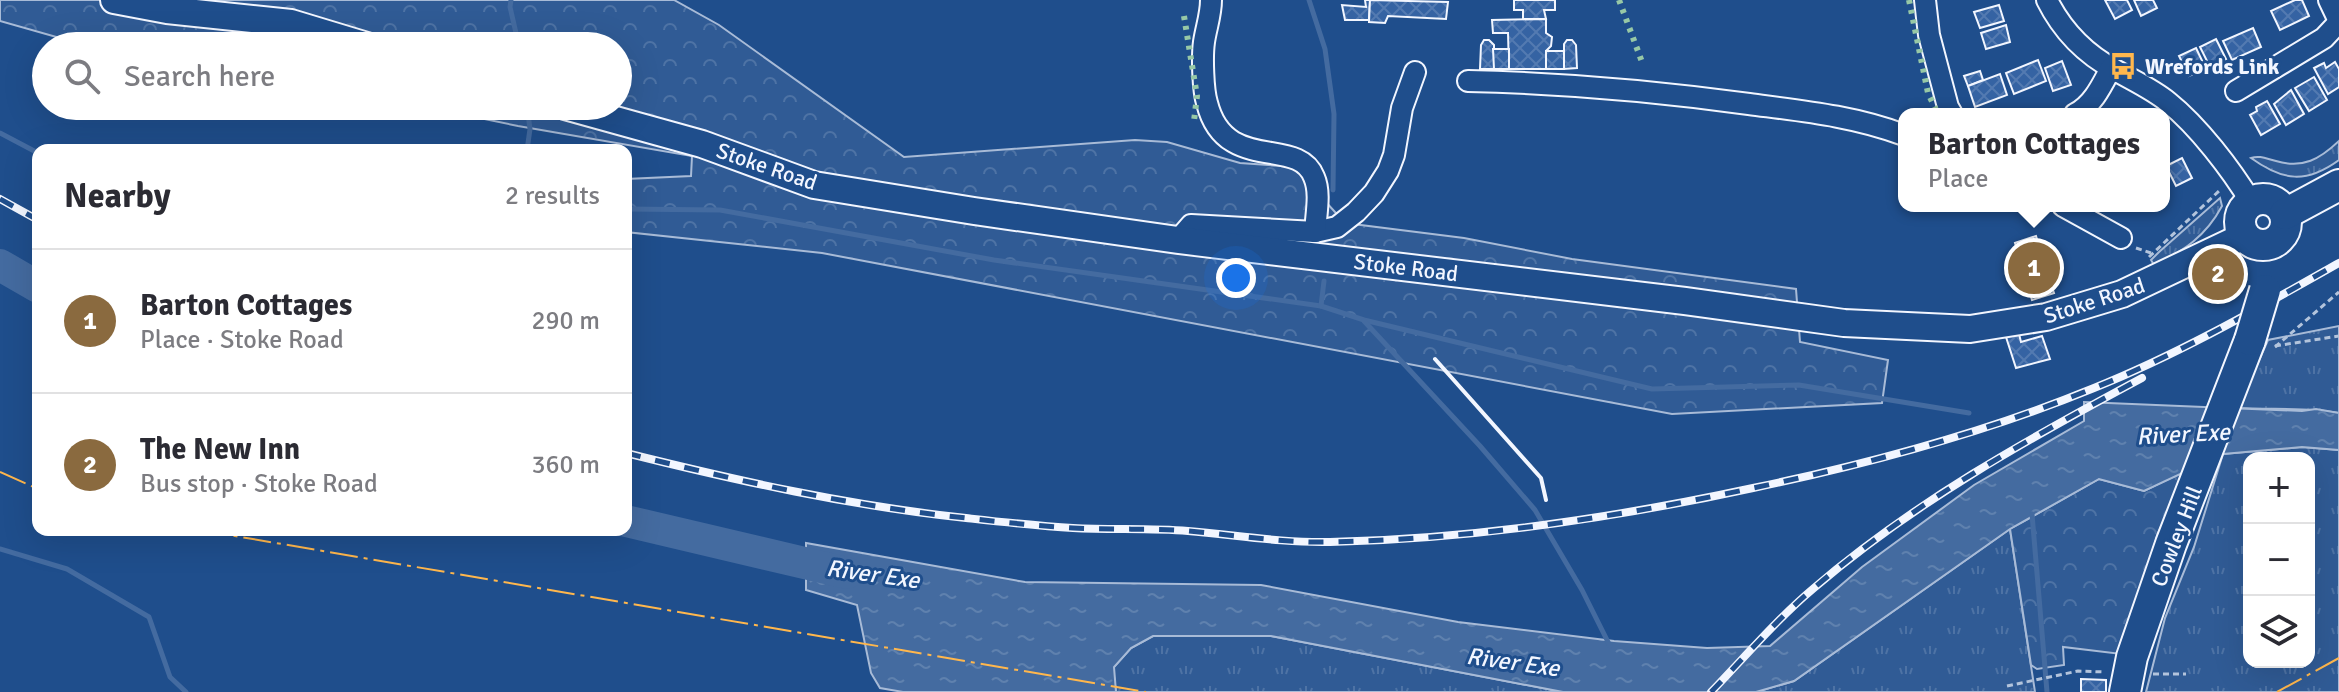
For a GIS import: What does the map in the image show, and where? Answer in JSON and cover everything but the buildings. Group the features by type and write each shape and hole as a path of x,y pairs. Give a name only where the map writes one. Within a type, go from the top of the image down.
{"highway":[{"path":"2285,214 2339,185"},
{"path":"2264,199 2277,203 2285,214 2285,230 2281,236 2256,240 2240,222 2241,214 2251,202 2264,199"},
{"name":"Cowley Hill","path":"2126,683 2171,544 2250,340 2265,290 2271,258 2256,240"}],"main road":[{"path":"114,0 167,10 291,23 321,32"},
{"name":"Stoke Road","path":"615,120 702,144 814,185 1178,240 1844,323 1948,330 1987,328 2046,317 2122,294 2256,240"}],"street":[{"path":"1211,0 1203,45 1206,103 1221,135 1251,151 1292,155 1313,173 1318,190 1315,232"},
{"path":"1925,0 1929,35 1949,108"},
{"path":"2047,0 2057,19 2084,50 2168,102 2195,130 2251,202"},
{"path":"2236,91 2324,38 2339,22 2329,0"},
{"path":"2082,108 2090,102 2111,68"},
{"path":"1178,240 1191,225 1315,232 1337,227 1374,193 1388,171 1402,108 1415,72"},
{"path":"1468,81 1637,89 1829,114 1898,133"},
{"path":"2074,212 2121,238"}],"path":[{"path":"2158,279 2148,260 2151,253 2234,178"},
{"path":"2339,292 2275,346 2339,336"},
{"path":"2007,686 2078,671 2126,683 2186,674"}],"green space":[{"path":"0,0 674,0 719,25 904,157 1135,140 1167,142 1240,163 1294,167 1345,223 1464,238 1572,259 1796,289 1800,342 1888,360 1882,403 1672,414 822,253 632,233 632,179 691,176 692,156 489,120 632,120 632,32 39,32 0,21"},
{"path":"2339,141 2339,160 2305,176 2284,175 2251,158 2303,163 2325,153"},
{"path":"2220,198 2222,206 2201,234 2154,265 2151,260"},
{"path":"2339,326 2339,413 2238,408 2268,340"},
{"path":"2302,447 2339,450 2339,692 2146,692 2165,618 2194,547 2223,454 2243,452 2243,668 2315,668 2315,452 2246,452"},
{"path":"2187,470 2158,533 2121,654 2063,647 2064,665 2037,669 2031,665 2010,529 2099,479 2144,491"},
{"path":"2010,529 2035,692 1756,692 1794,681"},
{"path":"1153,636 1271,636 1563,692 1116,692 1113,668 1131,648"}],"water":[{"path":"2084,402 2302,411 2316,409 2339,413 2339,450 2302,447 2223,454 2144,491 2099,479 2010,529 1794,681 1756,692 1563,692 1271,636 1153,636 1131,648 1114,667 1116,692 903,692 880,688 871,673 857,605 806,590 806,543 1025,582 1261,585 1458,622 1614,641 1707,648 1770,646 1862,567 1974,485 2084,421"}],"waterway":[{"path":"511,0 516,32"},
{"path":"1309,0 1325,49 1334,114 1333,190"},
{"path":"528,144 529,120"},
{"path":"0,133 32,150"},
{"path":"632,209 720,210 994,260 1321,306 1364,320 1652,389 1799,385 1969,413"},
{"name":"River Exe","path":"0,265 32,284"},
{"path":"1321,306 1324,281"},
{"path":"1364,321 1535,510 1582,590 1610,646"},
{"path":"2032,514 2047,692"},
{"name":"River Exe","path":"632,522 847,573"},
{"path":"0,549 67,569 149,617 170,677 186,692"}],"railway":[{"path":"0,199 32,217"},
{"path":"632,454 837,500 1033,525 1174,530 1312,542 1490,532 1701,499 1839,469 1968,433 2094,388 2157,360 2339,263"},
{"path":"1711,692 1800,600 1891,528 1972,474 2142,378"}],"hedge":[{"path":"1619,0 1642,62"},
{"path":"1909,0 1928,93 1935,108"},
{"path":"1184,16 1197,96 1194,121"}],"wall":[{"path":"1435,359 1541,478 1546,500"}],"power":[{"path":"0,472 32,486"},
{"path":"235,536 1146,692"},
{"path":"2277,692 2339,658"}],"place":[{"name":"Wrefords Link","path":"2123,66"},
{"name":"Barton Cottages","path":"2034,268"},
{"name":"The New Inn","path":"2218,274"}]}
